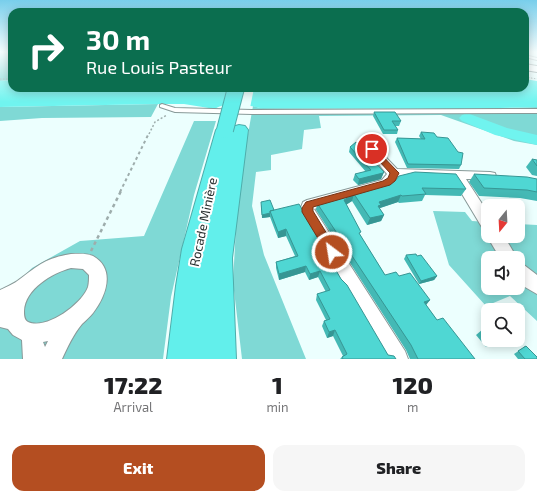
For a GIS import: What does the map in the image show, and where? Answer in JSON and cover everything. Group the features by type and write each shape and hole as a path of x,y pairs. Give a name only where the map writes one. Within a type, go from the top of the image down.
{"highway":[{"name":"Rocade Minière","path":"217,359 218,258 236,92"},
{"name":"Rocade Minière","path":"186,359 191,286 196,249 232,130 246,92"}],"street":[{"path":"372,149 394,173 456,174 503,177"},
{"path":"394,173 392,179 386,183 310,205 307,210 397,359"},
{"path":"456,174 481,214"},
{"path":"0,300 27,284 38,274 52,266 71,260 82,261 95,268 99,281 93,298 77,316 59,342 50,359"},
{"path":"525,278 537,285"},
{"path":"27,284 15,303 13,314 7,318 22,329 31,332 43,332 57,328 77,316"},
{"path":"31,332 34,348 34,359"}],"lane":[{"path":"162,106 175,110 252,112 537,111"}],"path":[{"path":"82,261 98,239 155,122 175,110"}],"shaded area":[{"path":"0,69 8,69 8,80 0,81"},
{"path":"8,80 8,92 529,92 529,80 537,81 537,107 460,109 260,108 231,104 215,109 184,104 158,104 0,107 0,81"},
{"path":"158,104 151,117 42,118 0,121 0,107"},
{"path":"253,106 260,108 460,109 537,107 537,145 514,141 441,115 319,116 321,128 304,130 302,149 271,155 271,170 256,172 252,206 264,255 306,359 242,359 233,282 238,190"},
{"path":"194,121 216,121 194,195 171,297 163,359 0,359 0,326 15,285 32,268 80,241 144,236"},
{"path":"433,211 465,212 472,221 481,222 481,243 525,243 525,224 537,225 537,321 525,310 525,303 518,303 510,296 493,303 483,303 449,265"}],"pier":[{"path":"228,92 253,92 250,108 223,107"}],"building":[{"path":"374,112 395,112 401,121 392,121 398,130 384,130"},
{"path":"421,132 434,133 437,137 448,138 458,152 463,153 461,165 408,164 397,138 425,139"},
{"path":"356,142 384,172 383,173 359,179 355,174 371,170 350,147"},
{"path":"532,159 537,160 537,166"},
{"path":"415,172 456,174 466,189 422,188 426,194 401,195 379,202 381,205 378,206 384,215 370,218 354,194 344,200 361,232 359,233 385,275 396,272 399,276 410,273 430,300 424,302 437,320 443,318 475,359 418,359 411,345 317,203 395,181 399,176"},
{"path":"474,174 527,177 537,179 537,192 527,190 484,188"},
{"path":"270,200 274,210 270,211 270,213 262,215 261,202"},
{"path":"299,204 341,279 347,285 388,355 394,356 396,359 343,359 342,357 347,354 335,330 329,332 324,321 330,319 317,294 330,290 320,271 310,274 306,266 279,274 276,262 298,256 286,229 278,232 270,211"},
{"path":"416,254 417,256 421,255 437,276 421,281 406,255"},
{"path":"525,347 537,357 537,359 525,359 518,351"}],"waterway":[{"path":"467,118 501,132 537,140"}],"route":[{"path":"332,252 308,212 308,206 389,182 394,173 372,149"}]}
